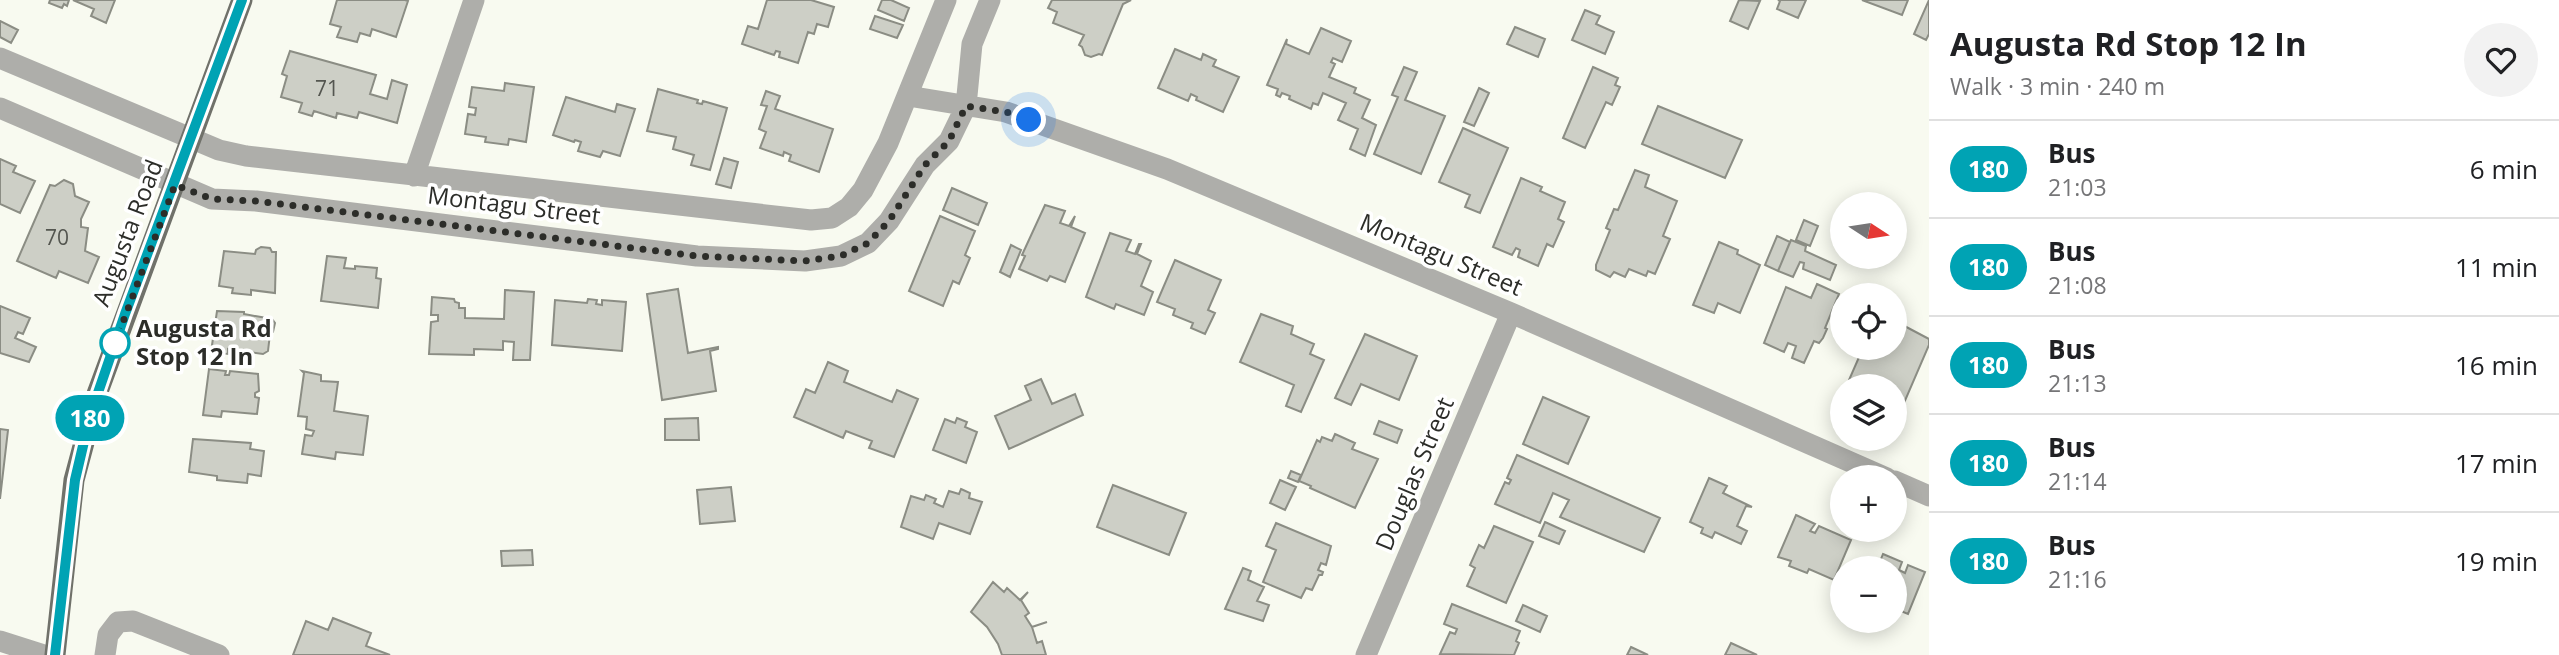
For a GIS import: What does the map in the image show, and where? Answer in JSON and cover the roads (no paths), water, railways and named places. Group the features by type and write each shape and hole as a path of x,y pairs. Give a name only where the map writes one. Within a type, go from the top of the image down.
{"main road":[{"name":"Augusta Road","path":"55,655 73,494 84,439 125,314 242,0"}],"street":[{"name":"Montagu Street","path":"414,176 474,0"},
{"path":"908,96 946,0"},
{"path":"966,106 972,44 990,0"},
{"name":"Montagu Street","path":"0,58 219,150 246,156 782,218 832,218 849,207 863,190 888,143 908,96 1006,112 1167,169 1511,313 1857,465"},
{"name":"Montagu Street","path":"0,108 212,199 270,202 697,256 805,261 841,256 868,243 889,221 925,165 949,141 966,106"},
{"name":"Douglas Street","path":"1366,655 1511,313"},
{"path":"1907,486 1929,496"},
{"path":"105,655 108,635 113,628 118,622 133,621 219,655"},
{"path":"0,641 44,655"}],"place":[{"name":"Augusta Rd Stop 12 In","path":"115,343"}]}
